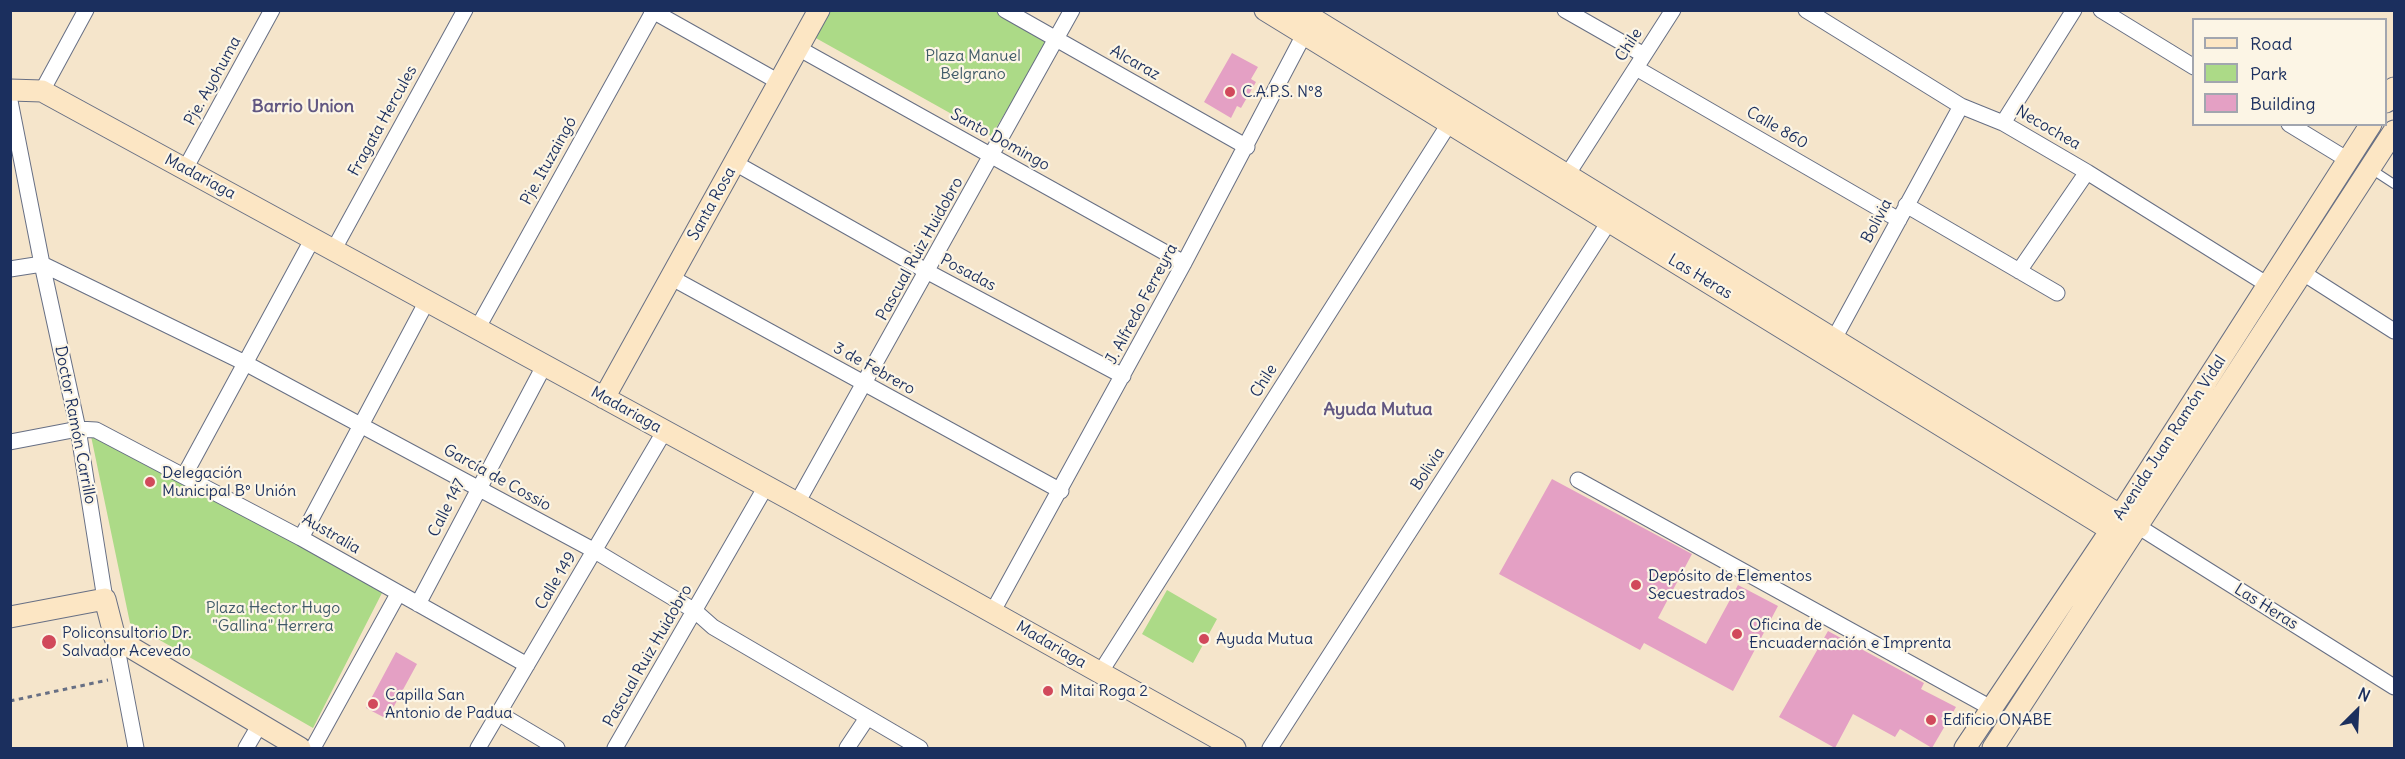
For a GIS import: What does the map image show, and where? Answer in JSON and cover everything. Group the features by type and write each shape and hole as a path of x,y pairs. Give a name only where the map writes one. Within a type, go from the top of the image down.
{"main road":[{"name":"Santa Rosa","path":"604,398 819,10"},
{"name":"Las Heras","path":"1264,10 1308,19 1454,116 2115,522"},
{"name":"Madariaga","path":"10,90 42,91 334,249 765,488 797,503 1235,748"},
{"name":"Avenida Juan Ramón Vidal","path":"1965,748 2115,522 2370,126"},
{"name":"Avenida Juan Ramón Vidal","path":"1994,748 2394,131"},
{"path":"2115,522 2139,527"},
{"path":"10,617 105,599"},
{"name":"Doctor Ramón Carrillo","path":"105,599 115,638"},
{"path":"115,638 300,748"}],"street":[{"path":"42,91 86,10"},
{"name":"Pje. Ayohuma","path":"185,169 272,10"},
{"name":"Fragata Hercules","path":"334,249 465,10"},
{"name":"Alcaraz","path":"1005,10 1247,147"},
{"name":"Pascual Ruiz Huidobro","path":"797,503 865,385 1072,10"},
{"name":"Calle 860","path":"1564,10 1640,61 1899,220"},
{"name":"Chile","path":"1562,183 1673,10"},
{"name":"Necochea","path":"1806,10 1961,106 2003,123 2087,172 2268,285"},
{"path":"2003,123 2074,10"},
{"path":"2101,10 2192,66"},
{"path":"652,11 780,82"},
{"name":"Pje. Ituzaingó","path":"477,328 652,11"},
{"name":"J. Alfredo Ferreyra","path":"993,611 1061,491 1247,147 1308,19"},
{"name":"Santo Domingo","path":"798,48 1184,263"},
{"name":"Doctor Ramón Carrillo","path":"10,101 78,429 105,599"},
{"name":"Bolivia","path":"1830,347 1961,106"},
{"name":"Chile","path":"1100,673 1454,116"},
{"path":"2292,126 2348,160"},
{"name":"Posadas","path":"735,163 928,272 1123,376"},
{"path":"2019,271 2087,172"},
{"path":"1906,205 2057,293"},
{"name":"Bolivia","path":"1270,748 1613,215"},
{"path":"184,476 313,238"},
{"path":"10,269 42,264"},
{"name":"García de Cossio","path":"42,264 245,363 595,551 695,611 712,627 920,748"},
{"path":"2303,273 2394,331"},
{"name":"3 de Febrero","path":"672,278 1061,491"},
{"path":"301,538 427,301"},
{"name":"Calle 147","path":"418,604 544,366"},
{"name":"Australia","path":"10,442 78,429 96,430 301,538 527,665"},
{"name":"Calle 149","path":"478,748 664,432"},
{"path":"1578,480 1991,708"},
{"name":"Pascual Ruiz Huidobro","path":"615,748 765,488"},
{"name":"Las Heras","path":"2139,527 2394,687"},
{"path":"313,748 398,594"},
{"name":"Doctor Ramón Carrillo","path":"115,638 136,748"},
{"path":"498,713 557,748"},
{"path":"847,748 867,718"},
{"path":"246,748 260,724"}],"lane":[{"path":"2370,168 2394,184"}],"path":[{"path":"10,701 122,677"}],"green space":[{"name":"Plaza Manuel Belgrano","path":"993,10 1049,42 991,136 814,37 830,11"},
{"name":"Plaza Hector Hugo \"Gallina\" Herrera","path":"91,436 98,436 383,591 313,728 130,623"},
{"path":"1167,590 1217,619 1193,663 1142,634"}],"building":[{"name":"C.A.P.S. Nº8","path":"1232,53 1258,67 1251,79 1256,82 1241,108 1237,106 1231,118 1204,102"},
{"path":"1552,479 1692,554 1658,618 1706,644 1738,585 1778,606 1733,691 1644,643 1640,650 1499,574"},
{"name":"Depósito de Elementos Secuestrados","path":"1828,631 1924,683 1921,689 1956,707 1932,748 1900,729 1895,737 1853,714 1835,748 1779,717"},
{"name":"Capilla San Antonio de Padua","path":"396,652 417,664 387,719 366,708"}],"place":[{"name":"C.A.P.S. Nº8","path":"1230,92"},
{"name":"Delegación Municipal Bº Unión","path":"150,482"},
{"name":"Depósito de Elementos Secuestrados","path":"1636,585"},
{"name":"Oficina de Encuadernación e Imprenta","path":"1737,634"},
{"name":"Ayuda Mutua","path":"1204,639"},
{"name":"Policonsultorio Dr. Salvador Acevedo","path":"49,642"},
{"name":"Mitai Roga 2","path":"1048,691"},
{"name":"Capilla San Antonio de Padua","path":"373,704"},
{"name":"Edificio ONABE","path":"1931,720"}],"district":[{"name":"Barrio Union","path":"303,107"},
{"name":"Ayuda Mutua","path":"1378,410"}]}
